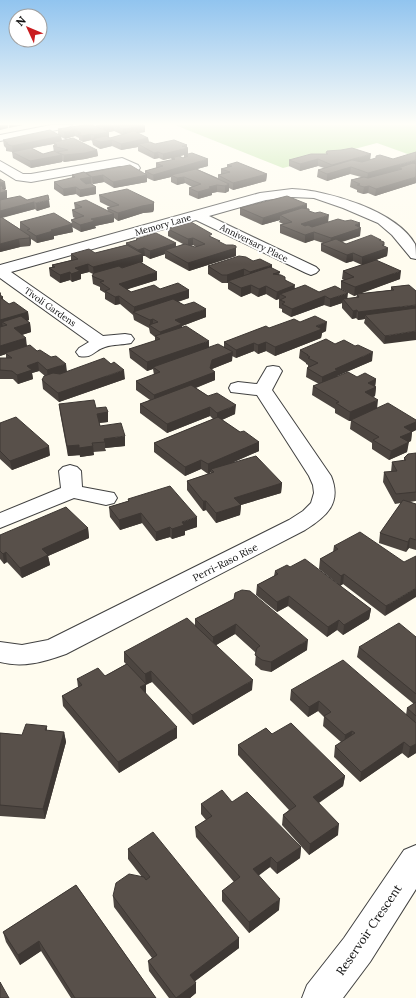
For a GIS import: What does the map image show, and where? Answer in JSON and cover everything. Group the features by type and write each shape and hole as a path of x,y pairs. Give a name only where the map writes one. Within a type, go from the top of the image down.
{"street":[{"path":"10,172 20,177 31,178 68,172"},
{"name":"Memory Lane","path":"0,271 274,194 305,193 328,197 386,222 394,228 416,255"},
{"name":"Anniversary Place","path":"197,215 311,272"},
{"name":"Tivoli Gardens","path":"0,271 100,342"},
{"path":"85,352 100,342 125,339"},
{"name":"Perri-Raso Rise","path":"0,652 15,655 46,652 297,525 313,515 322,503 326,492 325,487 268,381 238,388"},
{"path":"0,521 71,481 106,498"},
{"name":"Reservoir Crescent","path":"320,998 357,950 416,860"}],"building":[{"path":"84,172 91,177 80,179 86,184 90,183 96,187 80,190 76,187 63,189 54,182 75,177 72,175"},
{"path":"94,172 141,172 147,175 113,182 103,175 92,177 86,173"},
{"path":"146,172 165,172 153,175"},
{"path":"185,172 202,172 229,184 225,186 217,185 209,187 212,188 198,192 189,188 201,184 184,177 177,178 171,175"},
{"path":"229,172 261,172 267,174 233,183 218,175 230,172"},
{"path":"322,172 335,172 327,174"},
{"path":"392,172 416,172 416,177 376,189 369,186 364,187 357,185 360,184 351,180 364,177 368,178"},
{"path":"0,186 2,186 4,188 2,188 7,191 0,193"},
{"path":"127,189 154,202 153,204 118,213 107,208 119,205 99,195"},
{"path":"48,195 49,200 36,203 34,202 0,211 0,200 20,196 27,200"},
{"path":"287,196 307,204 263,218 240,208"},
{"path":"86,200 114,214 91,219 95,221 80,225 71,220 84,216 72,210 82,207 74,203"},
{"path":"302,208 309,209 309,211 315,213 320,212 329,215 301,224 305,226 308,225 312,227 338,219 345,221 351,220 360,223 355,225 361,228 331,238 314,232 305,235 280,225 292,222 280,215"},
{"path":"54,213 72,224 36,236 27,230 30,229 20,222"},
{"path":"1,217 30,236 29,238 0,244"},
{"path":"191,222 212,234 209,236 226,245 236,246 236,248 188,263 165,250 185,244 195,247 205,244 193,238 188,239 168,229"},
{"path":"156,233 176,243 150,251 144,248 138,250 126,243 137,240 136,239"},
{"path":"371,235 384,242 384,245 382,245 388,248 362,257 353,253 347,255 321,244 336,239 346,244"},
{"path":"127,245 143,254 93,267 88,264 75,268 80,271 71,274 70,272 60,275 49,268 55,267 52,265 78,259 71,254 89,249 95,253"},
{"path":"239,256 246,257 253,261 260,259 272,265 250,272 244,269 227,275 222,275 208,266"},
{"path":"376,260 401,271 355,287 341,281 354,277 343,271"},
{"path":"140,262 157,272 119,284 131,292 154,285 160,289 178,283 189,290 134,307 119,296 115,297 105,291 110,289 100,282 104,281 92,276 94,273 119,266 122,268"},
{"path":"270,267 280,272 273,274 285,277 285,280 295,285 277,292 266,286 259,289 251,285 241,288 228,281"},
{"path":"305,285 319,292 335,286 348,293 330,299 325,296 292,309 282,304 285,302 280,300 286,297 280,294"},
{"path":"409,285 416,291 416,305 358,312 357,310 353,311 343,299 359,297 357,294 394,290 391,287"},
{"path":"0,295 3,297 1,298 9,304 14,302 28,312 0,320"},
{"path":"173,299 184,305 194,302 206,309 175,320 182,324 160,332 149,325 158,322 133,312"},
{"path":"416,308 416,331 385,336 365,315"},
{"path":"21,316 30,323 14,328 26,338 0,346 0,327 7,325 2,322"},
{"path":"315,316 327,322 316,326 322,329 275,347 266,342 258,345 254,343 236,350 224,342 266,326 269,328 294,319 300,322"},
{"path":"186,326 209,341 147,362 129,349 160,339 155,336"},
{"path":"326,339 335,344 344,340 355,346 358,345 373,352 335,369 338,370 322,377 307,368 318,363 308,358 310,357 300,350"},
{"path":"218,344 233,352 212,360 210,368 215,372 154,395 136,381 160,372 153,367"},
{"path":"30,345 37,351 40,350 51,357 56,356 66,364 47,370 38,362 27,366 32,370 17,375 12,371 0,370 0,358 12,358 5,353"},
{"path":"104,358 111,364 114,362 124,370 58,393 42,380 44,376 53,373 60,374"},
{"path":"348,372 357,377 365,373 376,379 368,383 376,387 365,392 378,400 350,412 336,403 339,402 313,386"},
{"path":"191,385 208,396 217,393 236,405 217,413 210,407 167,424 140,404"},
{"path":"94,400 96,408 106,407 108,412 97,414 100,426 121,423 125,436 104,439 105,442 92,443 93,446 79,448 79,445 67,446 59,404"},
{"path":"388,403 416,420 416,422 404,427 412,432 400,437 409,442 391,451 373,440 379,437 351,420"},
{"path":"16,417 49,446 10,461 0,451 0,423"},
{"path":"218,417 240,432 244,431 259,442 208,464 201,460 185,467 154,443"},
{"path":"416,453 416,492 396,494 384,472 397,471 392,462 406,460 404,458 408,454"},
{"path":"256,456 282,483 234,498 241,505 216,513 206,501 203,501 187,481 214,472 211,469"},
{"path":"170,486 197,517 182,522 184,525 172,529 170,527 156,532 141,513 119,520 109,507 129,501 128,499"},
{"path":"403,500 416,504 416,540 410,538 408,542 380,533"},
{"path":"66,507 88,528 42,549 48,555 20,568 6,552 3,554 0,551 0,535"},
{"path":"360,532 404,562 416,556 416,588 386,606 344,574 341,576 320,559 338,549 334,546"},
{"path":"305,559 371,609 344,625 339,620 328,627 289,596 277,602 257,585 278,574 275,571 287,565 290,567"},
{"path":"242,590 250,591 308,640 271,662 262,660 255,655 257,648 260,646 236,624 213,637 195,619 234,599 235,593"},
{"path":"187,618 253,680 192,715 151,671 145,674 124,652"},
{"path":"399,623 416,637 416,694 359,647"},
{"path":"343,660 416,723 416,744 410,747 404,742 361,772 335,746 355,733 352,731 345,735 324,716 331,712 319,701 309,707 291,690"},
{"path":"127,664 146,684 140,687 177,727 118,762 62,696 82,685 77,679 98,668 105,676"},
{"path":"416,702 416,716 407,708"},
{"path":"291,723 345,776 313,797 339,824 310,844 283,815 296,806 238,745 266,728 272,734"},
{"path":"26,724 47,726 45,730 64,732 43,809 0,805 0,733 22,735"},
{"path":"222,790 232,802 247,792 301,847 277,863 271,857 253,869 280,899 249,922 222,891 240,877 195,827 212,816 201,804"},
{"path":"153,832 239,938 190,975 196,983 176,998 148,961 157,955 113,896 116,883 129,874 144,877 146,880 150,877 128,849"},
{"path":"76,885 156,998 75,998 39,941 18,955 3,932"},
{"path":"0,982 9,998 0,998"}]}
